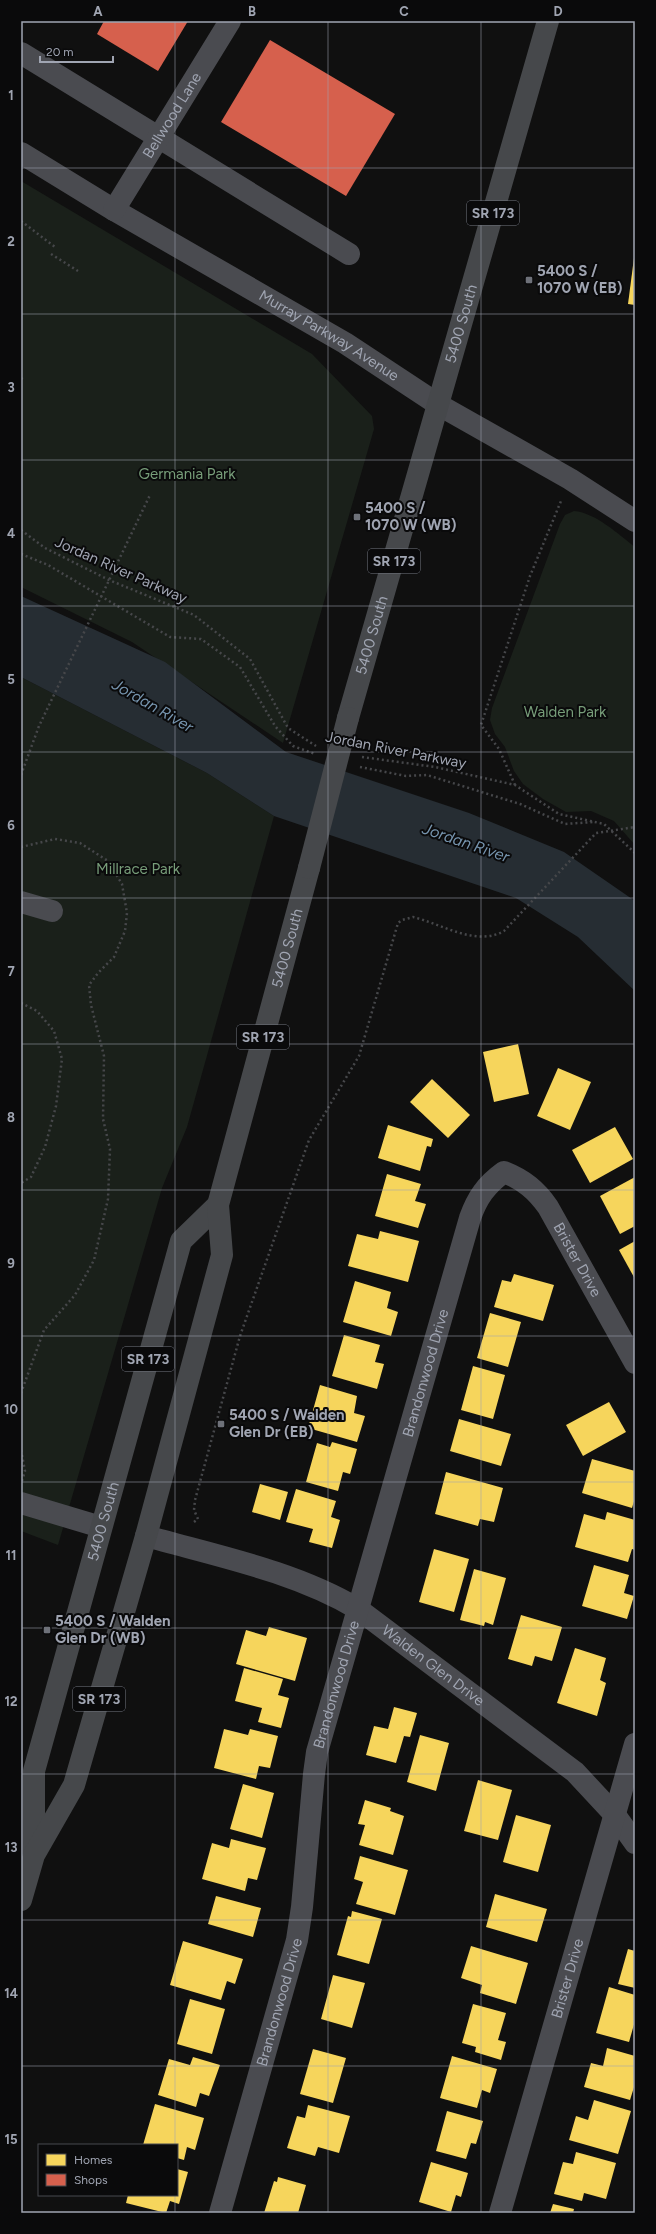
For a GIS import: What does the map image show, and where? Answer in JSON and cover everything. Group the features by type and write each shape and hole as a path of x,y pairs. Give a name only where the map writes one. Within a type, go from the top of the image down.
{"main road":[{"name":"5400 South","path":"21,1900 34,1855 74,1785 146,1536 222,1255 218,1205 348,718 548,21"},
{"name":"5400 South","path":"34,1855 34,1771 101,1527 182,1241 218,1205"}],"street":[{"name":"Bellwood Lane","path":"114,210 230,21"},
{"path":"21,53 349,254"},
{"name":"Murray Parkway Avenue","path":"21,153 114,210 345,343 439,405 570,478 635,521"},
{"path":"21,902 52,911"},
{"name":"Brister Drive","path":"504,1172 517,1177 529,1185 548,1207 635,1363"},
{"name":"Brandonwood Drive","path":"220,2213 296,1946 302,1906 315,1763 470,1218 482,1192 492,1181 504,1172"},
{"path":"21,1503 101,1527"},
{"name":"Walden Glen Drive","path":"146,1536 298,1580 325,1590 358,1609 576,1772 614,1815 635,1843"},
{"name":"Brister Drive","path":"500,2213 635,1744"}],"path":[{"path":"21,221 55,247"},
{"path":"51,254 78,271"},
{"path":"516,785 499,749 481,725 530,576 570,478"},
{"path":"21,776 39,726 150,495"},
{"name":"Jordan River Parkway","path":"21,530 45,548 109,580 194,615 250,658 288,728 318,747"},
{"path":"21,554 48,565 100,598 170,637 201,639 240,666 275,726 293,746 323,757"},
{"name":"Jordan River Parkway","path":"355,756 436,767 516,785 559,814 604,824 635,853"},
{"path":"353,766 406,776 427,775 520,804 565,824 597,822"},
{"path":"194,1522 198,1520 194,1510 195,1500 240,1336 309,1140 359,1056 394,932 398,924 402,920 413,918 481,938 496,936 504,931 596,833 635,827"},
{"path":"21,847 55,838 80,843 108,861 122,884 127,913 125,931 114,957 98,973 89,985 91,1005 104,1056 103,1119 110,1149 108,1199 94,1260 75,1295 44,1330 21,1393"},
{"path":"21,1003 37,1010 54,1031 62,1059 56,1106 45,1147 31,1177 21,1183"},
{"path":"21,1450 25,1471 21,1484"}],"green space":[{"name":"Germania Park","path":"21,181 312,354 372,416 374,429 283,743 132,642 21,587"},
{"name":"Walden Park","path":"574,511 598,520 614,530 635,547 635,845 614,821 591,811 566,812 543,799 523,784 514,771 505,747 495,734 490,720 492,708 560,524 565,515"},
{"name":"Millrace Park","path":"21,677 207,773 274,816 187,1127 162,1188 58,1545 21,1531"}],"water":[{"name":"Jordan River","path":"21,596 165,662 286,752 469,813 564,852 635,901 635,991 578,937 516,898 274,816 207,773 21,677"}],"building: Homes":[{"path":"635,258 635,305 628,304"},
{"path":"518,1044 529,1094 494,1102 483,1052"},
{"path":"558,1068 591,1082 570,1130 537,1116"},
{"path":"432,1079 470,1115 448,1138 410,1102"},
{"path":"388,1125 433,1139 431,1147 427,1146 420,1171 378,1158"},
{"path":"615,1127 633,1159 590,1183 572,1150"},
{"path":"387,1174 421,1184 415,1201 426,1204 418,1228 375,1216"},
{"path":"635,1177 635,1226 620,1234 600,1196"},
{"path":"380,1231 419,1241 408,1282 348,1266 357,1234 378,1239"},
{"path":"635,1241 635,1279 619,1250"},
{"path":"514,1274 554,1285 543,1321 494,1307 502,1280 511,1282"},
{"path":"355,1281 391,1292 387,1308 398,1312 391,1336 343,1322"},
{"path":"490,1313 521,1322 508,1367 477,1358"},
{"path":"344,1335 380,1345 375,1362 384,1364 377,1389 332,1376"},
{"path":"473,1366 505,1375 493,1419 461,1410"},
{"path":"320,1385 357,1396 354,1413 365,1416 357,1442 308,1428"},
{"path":"609,1402 626,1432 583,1456 566,1425"},
{"path":"459,1419 511,1434 501,1466 450,1451"},
{"path":"332,1442 357,1449 350,1474 343,1472 338,1491 306,1482 317,1443 330,1447"},
{"path":"592,1459 635,1471 635,1498 632,1508 582,1493"},
{"path":"446,1472 503,1488 494,1522 480,1519 478,1526 435,1514"},
{"path":"260,1484 288,1492 280,1520 252,1512"},
{"path":"296,1489 336,1501 331,1517 340,1520 332,1548 309,1542 313,1529 286,1522"},
{"path":"607,1512 635,1520 635,1550 632,1549 628,1562 575,1547 584,1514 605,1520"},
{"path":"434,1549 469,1559 454,1612 419,1602"},
{"path":"594,1565 629,1575 624,1593 634,1596 627,1619 582,1606"},
{"path":"474,1569 506,1578 493,1625 485,1622 484,1626 460,1620"},
{"path":"521,1615 562,1627 552,1661 535,1656 532,1666 508,1659"},
{"path":"269,1627 307,1638 295,1681 236,1664 246,1630 266,1636"},
{"path":"575,1648 606,1658 600,1680 606,1683 597,1716 557,1703"},
{"path":"244,1668 283,1679 278,1695 289,1698 281,1728 258,1722 262,1708 235,1701"},
{"path":"394,1707 417,1713 410,1737 404,1736 396,1763 366,1755 374,1726 388,1729"},
{"path":"224,1729 248,1735 250,1729 278,1736 270,1768 259,1766 256,1779 214,1768"},
{"path":"420,1735 449,1743 436,1791 407,1782"},
{"path":"478,1780 512,1790 498,1840 464,1831"},
{"path":"243,1784 274,1793 262,1838 230,1829"},
{"path":"365,1800 391,1808 390,1811 404,1816 393,1855 359,1845 365,1825 358,1824"},
{"path":"516,1815 551,1825 538,1872 503,1862"},
{"path":"231,1839 266,1848 257,1880 248,1878 245,1891 202,1879 212,1843 229,1848"},
{"path":"360,1856 408,1870 395,1915 356,1904 363,1882 354,1879"},
{"path":"495,1894 547,1909 537,1942 486,1927"},
{"path":"216,1896 261,1908 253,1937 208,1924"},
{"path":"352,1911 382,1919 369,1964 337,1955 348,1916 351,1917"},
{"path":"183,1941 243,1959 235,1984 227,1981 221,2000 170,1985"},
{"path":"471,1946 528,1963 516,2004 480,1993 482,1985 461,1978"},
{"path":"628,1949 635,1951 635,1988 618,1984"},
{"path":"333,1975 365,1983 352,2028 321,2019"},
{"path":"609,1987 635,1995 635,2021 629,2042 596,2033"},
{"path":"190,1999 225,2009 212,2054 177,2044"},
{"path":"473,2004 506,2013 498,2040 506,2042 501,2060 475,2052 476,2047 462,2043"},
{"path":"607,2048 635,2056 635,2084 630,2100 584,2087 591,2063 603,2066"},
{"path":"313,2049 346,2058 333,2103 300,2094"},
{"path":"452,2056 497,2069 490,2093 482,2090 477,2108 440,2098"},
{"path":"193,2057 220,2065 209,2096 200,2093 196,2107 158,2095 169,2059 190,2065"},
{"path":"594,2100 631,2111 618,2154 569,2140 576,2116 588,2120"},
{"path":"155,2104 204,2118 195,2150 187,2147 184,2160 178,2158 178,2144 143,2144"},
{"path":"308,2105 350,2116 339,2153 318,2147 315,2156 287,2148 297,2116 305,2118"},
{"path":"447,2111 483,2121 476,2144 471,2143 466,2159 436,2151"},
{"path":"576,2152 616,2163 606,2199 584,2193 582,2201 554,2194 563,2162 573,2164"},
{"path":"431,2162 468,2173 461,2197 456,2195 451,2212 419,2202"},
{"path":"178,2169 188,2172 179,2204 170,2201 166,2213 126,2203 128,2196 178,2196"},
{"path":"278,2177 306,2185 298,2213 264,2213 274,2181 277,2182"},
{"path":"553,2204 574,2209 573,2213 550,2213"}],"building: Shops":[{"path":"104,21 188,21 158,71 97,34"},
{"path":"270,40 395,114 346,196 221,122"}],"place":[{"name":"5400 S / 1070 W (EB)","path":"529,280"},
{"name":"5400 S / 1070 W (WB)","path":"357,517"},
{"name":"5400 S / Walden Glen Dr (EB)","path":"221,1424"},
{"name":"5400 S / Walden Glen Dr (WB)","path":"47,1630"}]}
